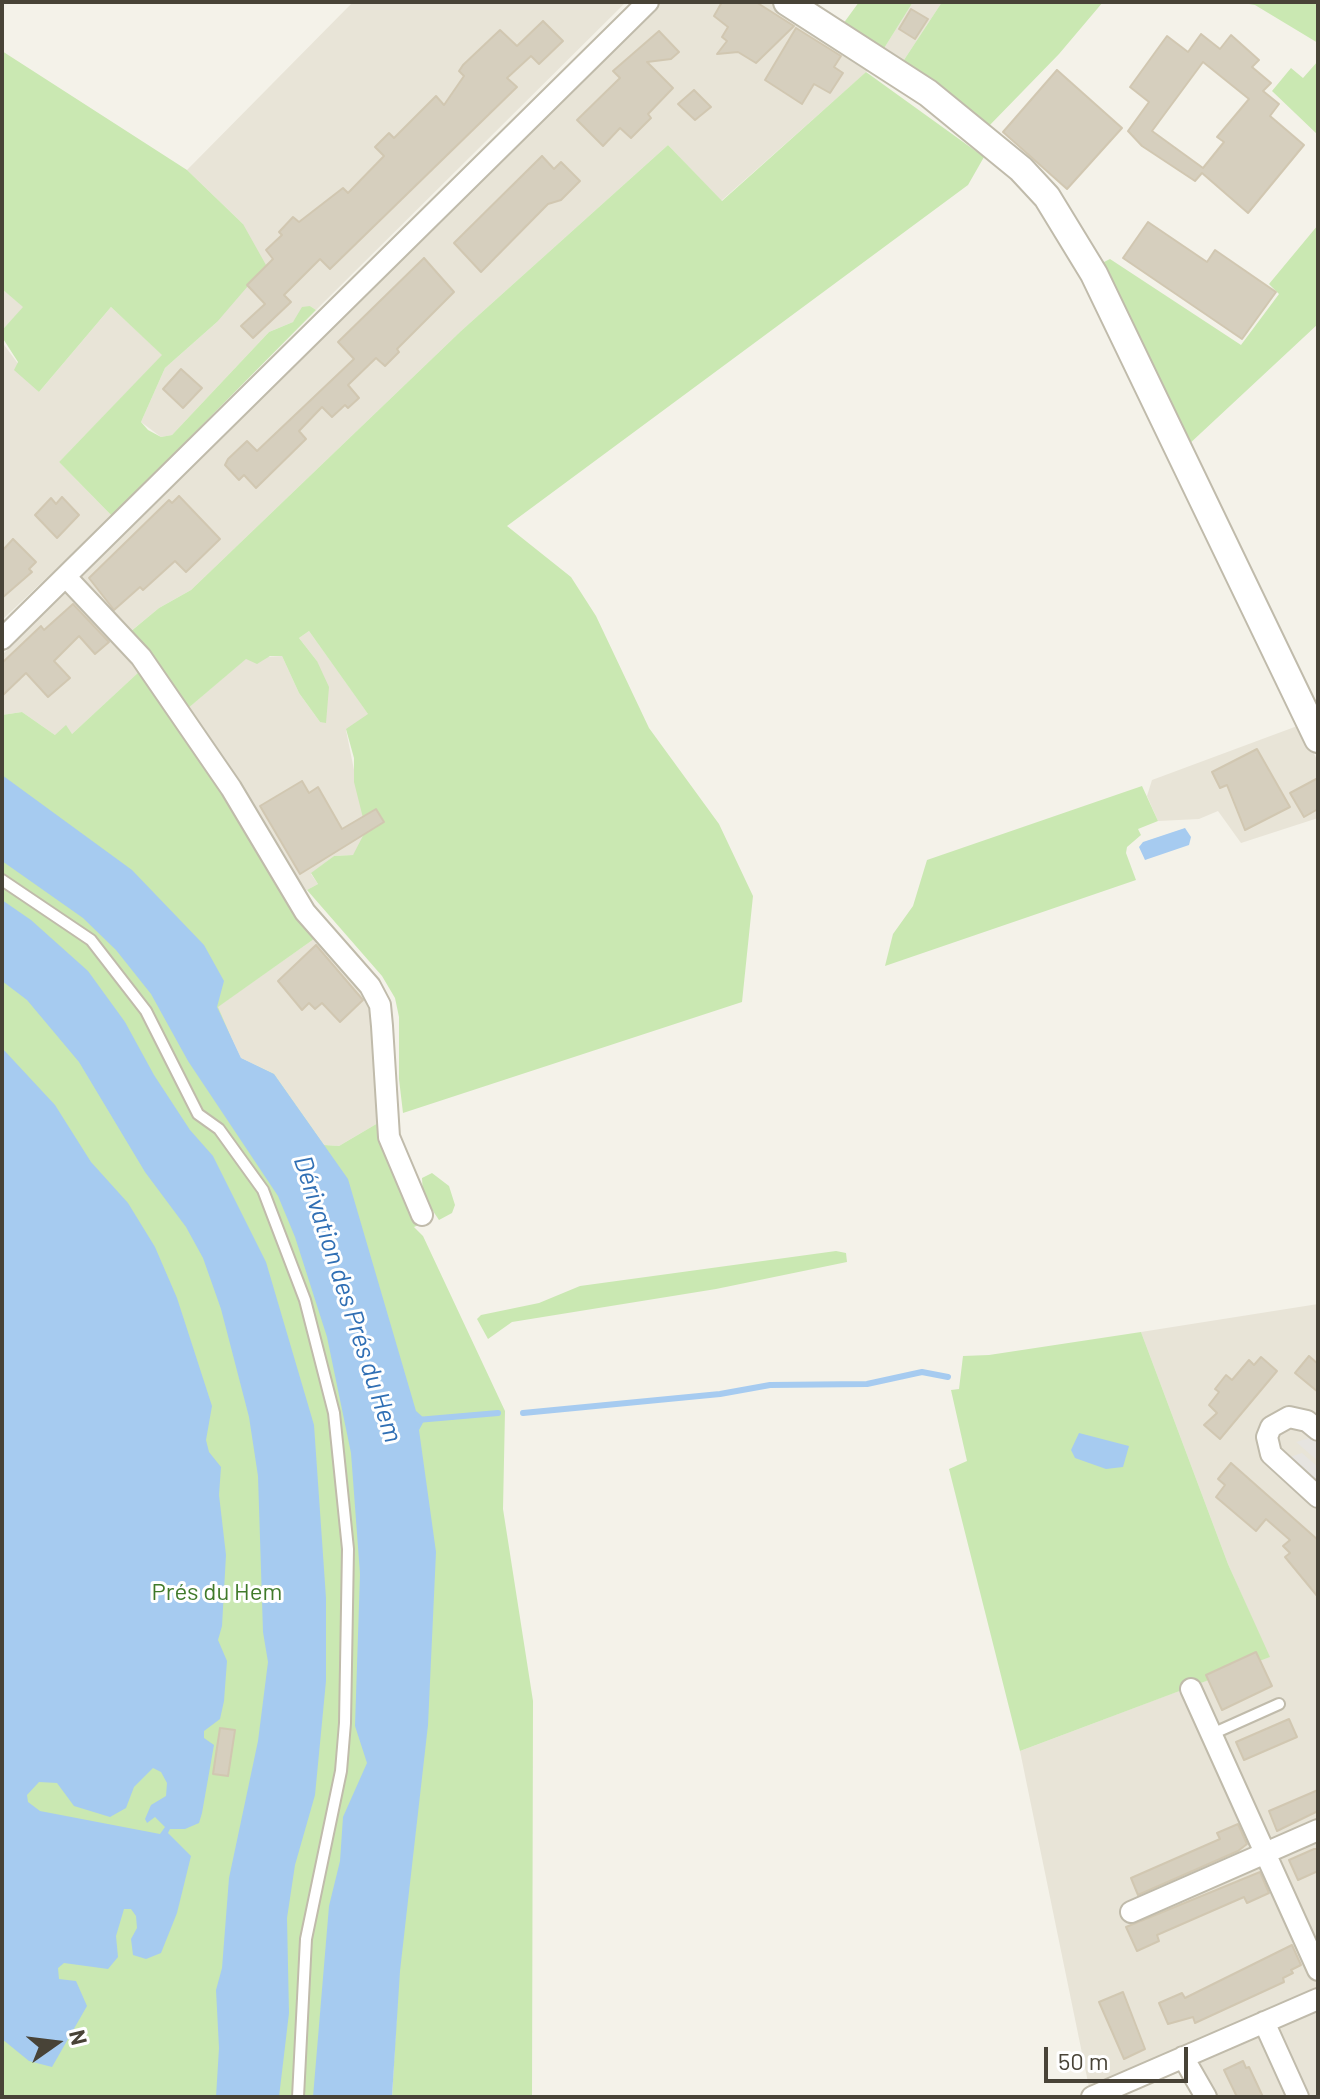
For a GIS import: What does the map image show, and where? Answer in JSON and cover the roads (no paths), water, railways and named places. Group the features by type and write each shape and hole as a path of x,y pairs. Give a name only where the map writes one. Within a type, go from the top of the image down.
{"street":[{"path":"2,639 648,2"},
{"path":"787,2 928,93 1021,169 1047,197 1094,274 1318,739"},
{"path":"66,577 141,657 231,788 305,912 370,986 380,1005 389,1137 422,1215"},
{"path":"1318,1430 1307,1421 1289,1417 1271,1427 1267,1437 1271,1454 1318,1497"},
{"path":"1191,1689 1318,1970"},
{"path":"1131,1912 1318,1830"},
{"path":"1092,2097 1318,1999"},
{"path":"1264,2022 1298,2097"},
{"path":"1183,2057 1206,2097"}],"lane":[{"path":"2,880 91,940 146,1011 198,1114 219,1129 263,1190 305,1300 334,1413 348,1549 345,1723 341,1771 306,1939 298,2097"},
{"path":"1212,1734 1279,1704"}],"water":[{"name":"Dérivation des Prés du Hem","path":"2,775 132,870 204,945 224,981 217,1007 241,1058 274,1074 348,1179 416,1411 425,1419 419,1430 436,1552 428,1725 400,1971 392,2097 313,2097 329,1906 340,1861 343,1817 367,1763 355,1726 360,1574 351,1453 327,1337 295,1237 278,1196 188,1061 151,994 116,950 83,918 2,861"},
{"path":"1185,828 1191,837 1189,845 1145,860 1139,847 1143,842"},
{"path":"2,900 31,920 88,971 125,1022 154,1075 190,1130 213,1156 266,1262 314,1425 326,1598 326,1681 315,1795 295,1865 287,1918 289,2013 279,2097 216,2097 219,2048 216,1990 222,1968 229,1878 258,1741 268,1662 263,1632 258,1476 249,1417 221,1309 203,1258 186,1227 145,1172 79,1062 27,1000 2,981"},
{"path":"2,1048 55,1105 91,1162 128,1203 155,1247 177,1298 212,1406 206,1440 209,1452 221,1467 219,1495 226,1555 222,1626 218,1640 227,1661 220,1719 204,1731 204,1738 214,1745 199,1823 185,1829 170,1829 168,1833 191,1856 177,1913 161,1953 146,1959 133,1955 131,1939 137,1928 136,1916 131,1909 124,1909 116,1936 118,1957 108,1969 64,1963 58,1968 59,1979 76,1981 87,2006 52,2067 29,2061 2,2039","holes":["153,1768 161,1772 167,1783 166,1796 151,1805 145,1819 147,1823 155,1817 165,1827 160,1834 40,1811 28,1802 27,1795 39,1782 57,1783 74,1806 110,1817 126,1808 134,1787"]},
{"path":"1079,1433 1129,1446 1123,1467 1106,1469 1075,1458 1071,1450"}],"waterway":[{"path":"523,1413 720,1394 770,1385 867,1384 922,1372 948,1377"},
{"name":"Dérivation des Prés du Hem","path":"417,1420 498,1413"}],"park label":[{"name":"Prés du Hem","path":"217,1592"}]}
